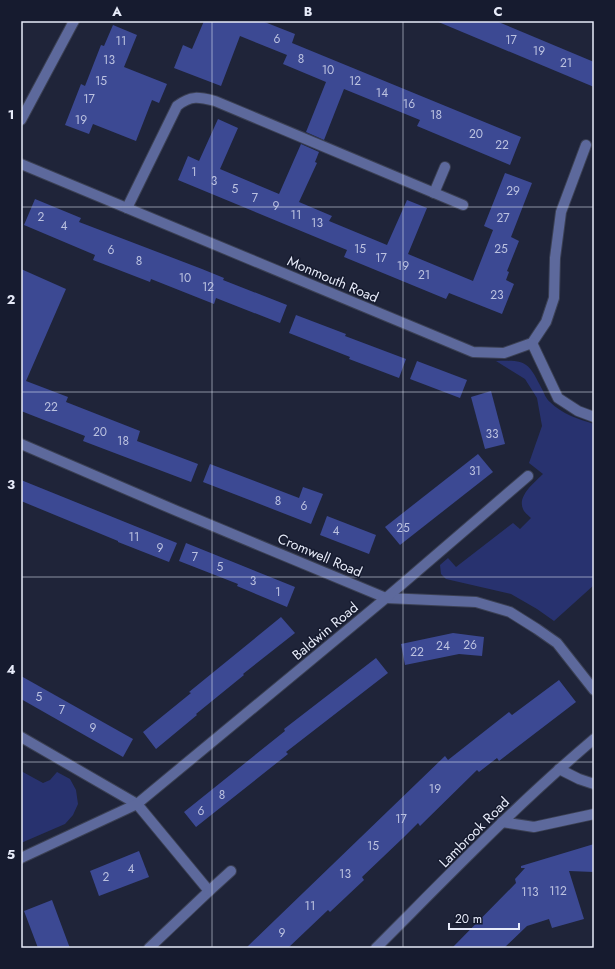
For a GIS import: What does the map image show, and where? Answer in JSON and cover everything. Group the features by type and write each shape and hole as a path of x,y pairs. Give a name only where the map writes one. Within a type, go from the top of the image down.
{"street":[{"path":"21,120 74,21"},
{"path":"127,208 177,106 186,99 200,97 215,101 463,204"},
{"path":"586,145 561,212 555,258 554,298 546,322 532,343 558,398 578,411 594,417"},
{"name":"Monmouth Road","path":"21,164 472,352 504,353 532,343"},
{"path":"434,192 444,167"},
{"name":"Cromwell Road","path":"21,444 386,598 476,602 510,612 557,643 594,690"},
{"name":"Baldwin Road","path":"21,858 137,804 386,598 528,476"},
{"path":"21,737 137,804 209,891"},
{"name":"Lambrook Road","path":"376,948 502,822 594,739"},
{"path":"559,769 578,779 594,784"},
{"path":"502,822 534,827 594,814"},
{"path":"149,948 231,871"}],"shaded area":[{"path":"496,361 514,361 525,364 533,373 547,399 555,406 570,416 594,424 594,585 554,621 511,594 446,579 441,574 440,565 448,558 456,567 513,523 520,529 531,518 523,509 522,499 532,485 543,474 529,463 542,426 537,398 525,379"},
{"path":"21,771 43,783 50,780 57,772 70,779 76,790 78,804 73,815 65,824 21,843"}],"building":[{"path":"204,21 262,21 295,34 292,43 521,137 510,165 417,126 420,120 344,89 324,140 306,132 326,82 283,64 287,55 240,36 221,86 174,68 183,45 192,49"},
{"path":"436,21 496,21 594,62 594,87"},
{"path":"113,25 137,35 124,67 167,84 159,103 152,100 136,141 93,124 89,134 65,125 81,84 85,86 101,45 104,46"},
{"path":"218,119 238,128 220,169 279,194 301,144 319,152 315,162 317,163 299,202 332,216 329,221 387,245 407,200 427,208 408,254 473,281 493,230 484,226 505,173 532,183 511,237 519,241 507,271 509,272 506,280 514,284 502,314 449,293 446,299 344,257 347,250 178,180 188,156 199,161"},
{"path":"35,199 81,218 79,222 202,269 224,278 223,280 287,305 280,323 216,298 214,304 151,279 150,282 93,260 95,255 24,225"},
{"path":"21,269 66,289 26,381 68,397 66,402 140,431 137,441 198,464 191,482 83,441 85,436 21,411"},
{"path":"296,315 346,334 345,336 406,359 399,378 349,359 350,357 289,333"},
{"path":"417,361 467,380 460,398 410,379"},
{"path":"491,391 505,444 485,449 471,397"},
{"path":"478,454 493,472 400,545 385,527"},
{"path":"210,464 299,498 303,487 323,494 311,524 203,482"},
{"path":"21,480 177,543 169,562 21,501"},
{"path":"327,516 376,535 369,554 320,535"},
{"path":"186,543 295,587 287,607 237,586 238,584 179,561"},
{"path":"281,617 295,633 243,674 244,675 156,749 143,732 191,693 189,692"},
{"path":"453,633 484,637 482,656 459,654 405,665 401,644"},
{"path":"376,658 388,673 286,752 288,754 196,827 184,812 285,731 284,729"},
{"path":"21,676 133,739 123,757 21,699"},
{"path":"559,680 576,702 499,761 497,758 479,772 477,770 420,826 418,823 362,877 364,880 330,912 328,910 288,948 246,948 445,756 448,760 509,712 512,715"},
{"path":"594,844 594,872 569,871 584,919 552,928 549,919 527,926 504,948 452,948 516,883 515,879 525,868 521,868 521,866"},
{"path":"139,851 149,877 99,896 90,871"},
{"path":"52,900 70,948 38,948 24,911"}]}
